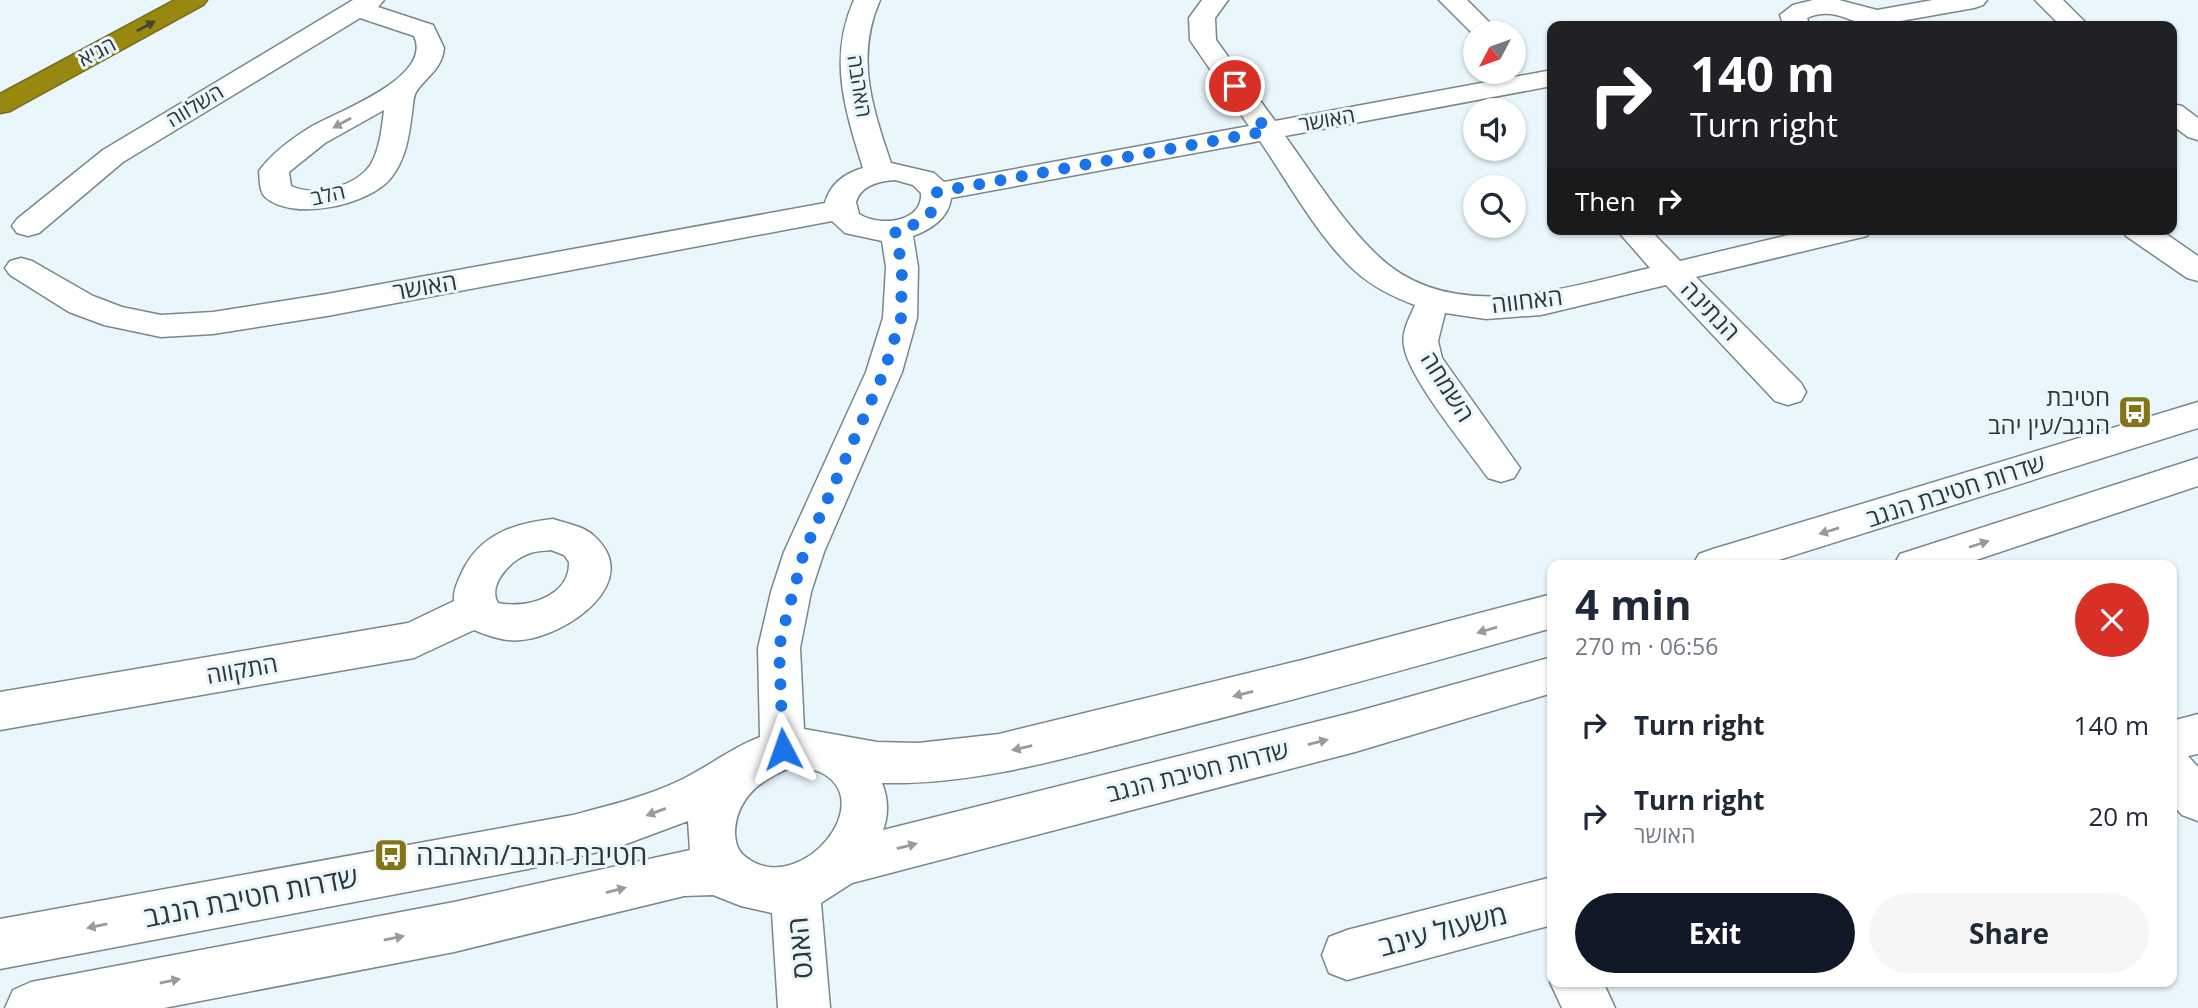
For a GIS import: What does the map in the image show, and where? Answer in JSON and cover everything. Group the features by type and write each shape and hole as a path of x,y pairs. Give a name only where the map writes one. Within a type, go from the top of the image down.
{"highway":[{"name":"הגיא","path":"0,79 150,0"},
{"name":"הגיא","path":"0,105 194,0"}],"street":[{"name":"האהבה","path":"867,0 858,15 852,49 863,117 880,173"},
{"name":"האחווה","path":"1215,0 1202,18 1203,40 1335,227 1366,263 1400,287 1434,300 1486,308 1541,303 1830,235"},
{"path":"1451,0 1475,21"},
{"path":"1884,21 1975,0"},
{"path":"2048,0 2071,21"},
{"path":"1795,21 1793,15 1798,8 1811,2 1843,5 1878,21"},
{"name":"הלב","path":"364,4 424,31 431,39 433,49 430,60 414,81 402,90 302,146 282,161 274,171 276,191 294,199 316,200 348,192 379,173 390,152 402,90"},
{"name":"השלווה","path":"14,227 113,156 364,4"},
{"path":"1526,67 1544,80"},
{"name":"האושר","path":"937,192 1544,80"},
{"path":"2177,116 2198,131"},
{"path":"880,173 914,174 928,181 937,192 937,203 931,214 917,224 895,230 879,232 861,229 846,221 839,210 839,199 846,188 860,178 880,173"},
{"name":"האושר","path":"11,272 116,317 161,326 213,323 327,305 839,210"},
{"path":"11,272 39,255 47,244 46,235 39,228 14,227"},
{"path":"783,749 779,648 791,592 804,552 884,372 901,318 902,267 895,230"},
{"name":"הנתינה","path":"1637,235 1788,392"},
{"path":"2146,235 2198,271"},
{"name":"השמחה","path":"1434,300 1422,331 1421,347 1431,369 1501,468"},
{"name":"שדרות חטיבת הנגב","path":"1729,560 2198,415"},
{"path":"1929,560 2198,472"},
{"name":"התקווה","path":"0,711 414,640 478,609"},
{"path":"737,880 715,854 710,833 717,800 738,771 760,757 783,749 806,747 873,763 920,764 1016,749 1332,673 1547,612"},
{"name":"שדרות חטיבת הנגב","path":"841,863 1356,732 1547,676"},
{"path":"2177,740 2198,734"},
{"path":"31,1008 454,927 684,873 713,872 770,890 795,888 820,879 841,863 862,832 866,810 859,779 837,756"},
{"name":"שדרות חטיבת הנגב","path":"0,944 475,856 592,831 692,797 738,771"},
{"path":"2177,777 2198,800"},
{"name":"האגס","path":"795,888 804,1008"},
{"name":"משעול עינב","path":"1347,955 1547,913"},
{"path":"1578,987 1589,1008"}],"place":[{"name":"חטיבת הנגב/עין יהב","path":"2135,412"},
{"name":"חטיבת הנגב/האהבה","path":"391,855"}],"route":[{"path":"783,749 779,648 791,592 804,552 884,372 901,318 902,267 895,230 917,224 931,214 937,203 937,192 1267,131 1235,86"}]}
